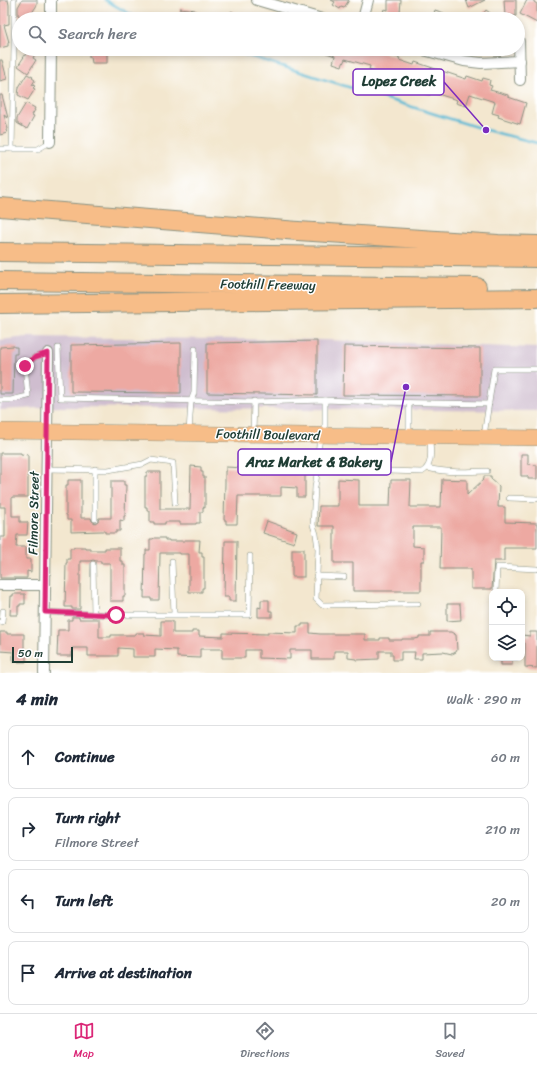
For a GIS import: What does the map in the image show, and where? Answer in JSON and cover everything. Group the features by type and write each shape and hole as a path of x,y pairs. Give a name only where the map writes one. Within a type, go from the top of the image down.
{"highway":[{"path":"0,207 298,232 537,245"},
{"path":"0,252 537,258"},
{"name":"Foothill Freeway","path":"0,281 537,287"},
{"path":"0,291 171,283"},
{"path":"0,304 537,298"}],"main road":[{"name":"Foothill Boulevard","path":"0,431 537,438"}],"street":[{"path":"51,12 52,0"},
{"path":"257,0 298,12"},
{"path":"365,12 368,0"},
{"path":"50,142 51,56"},
{"path":"446,56 464,61 482,63 520,61"},
{"path":"520,56 520,80"},
{"name":"Filmore Street","path":"44,673 48,353"},
{"path":"0,585 45,585"}],"lane":[{"path":"14,0 14,12"},
{"path":"12,149 14,56"},
{"path":"0,149 38,149 50,142"},
{"path":"58,348 60,398 254,402 325,400 489,404"},
{"path":"189,434 191,401 194,393 195,349"},
{"path":"0,400 11,400 28,396 25,366 35,357 48,353"},
{"path":"484,437 494,369 537,370"},
{"path":"322,468 320,467 318,461 325,400"},
{"path":"253,434 254,402"},
{"path":"409,402 409,436"},
{"path":"322,468 422,472 430,464 430,436"},
{"path":"46,469 108,470 143,464 151,460 173,463 175,503"},
{"path":"322,468 317,474 313,525 318,549 316,599 322,605 418,604"},
{"path":"427,468 453,472 487,471"},
{"path":"95,469 95,519"},
{"path":"509,498 537,499"},
{"path":"45,612 94,615 250,615 250,556"},
{"path":"172,561 174,614"},
{"path":"93,564 94,615"},
{"path":"496,589 497,567 537,568"},
{"path":"316,576 344,577"},
{"path":"0,622 2,622 3,611"}],"shaded area":[{"path":"27,337 325,340 537,348 537,411 60,407 0,410 0,340"}],"building":[{"path":"0,0 8,0 9,24 4,25 9,42 8,46 0,48"},
{"path":"22,0 37,0 37,5 32,12 18,12 18,7"},
{"path":"331,0 349,0 344,8 341,7 340,9 333,5 335,2"},
{"path":"388,0 401,0 400,12 383,12 384,9 388,10"},
{"path":"466,0 485,0 469,8"},
{"path":"504,0 516,0 516,12 505,12"},
{"path":"527,0 534,0 537,4 537,23 525,17 525,12 521,12"},
{"path":"180,8 195,10 195,12 180,12"},
{"path":"24,56 34,56 33,58 36,60 28,73 18,66"},
{"path":"107,56 107,63 92,63 91,57 89,57"},
{"path":"335,56 393,56 400,58 399,60 414,65 415,62 466,79 467,76 482,81 483,78 490,80 489,85 492,86 490,90 508,95 508,97 526,103 520,124 498,117 499,115 492,113 495,102 470,94 466,106 456,103 457,100 431,92 430,95 420,92 421,90 404,84 401,81 369,70 370,66 345,59 342,66 333,63"},
{"path":"0,60 2,60 7,79 0,81"},
{"path":"27,74 35,80 32,85 35,86 33,88 35,89 28,100 18,95 19,87"},
{"path":"0,95 2,95 8,118 4,115 8,129 6,130 7,133 0,135"},
{"path":"26,103 35,108 32,115 34,116 27,129 17,123 17,118"},
{"path":"317,341 317,395 207,393 207,343"},
{"path":"181,343 181,393 71,392 71,345"},
{"path":"344,346 480,348 480,396 343,395"},
{"path":"0,347 17,347 17,354 14,354 13,394 0,394"},
{"path":"0,453 21,453 28,455 28,497 12,497 12,516 20,516 20,522 28,522 27,535 17,535 16,547 26,547 26,559 31,559 31,572 27,571 27,578 0,578 0,537 5,537 5,507 0,507"},
{"path":"521,454 528,454 528,464 537,465 537,479 528,479 528,476 521,476"},
{"path":"293,455 307,455 307,468 305,468 305,497 297,497 297,488 281,487 281,496 238,496 237,524 226,524 226,520 224,520 226,467 244,468 244,463 292,464"},
{"path":"191,466 201,467 203,477 205,477 205,508 203,507 203,512 200,512 200,523 180,524 180,522 165,522 165,524 154,524 154,522 150,522 150,511 147,511 147,507 145,507 145,476 147,476 147,472 160,472 160,509 190,509"},
{"path":"484,476 491,476 491,479 499,486 498,507 505,507 505,522 537,523 537,548 504,548 504,561 494,561 492,589 471,589 471,569 440,569 441,527 413,527 413,546 424,547 424,561 421,561 421,591 353,591 353,563 334,563 334,526 318,526 319,506 338,506 338,479 359,480 359,506 390,506 391,480 411,480 410,507 441,507 442,479 467,480 467,495 484,479"},
{"path":"68,480 81,480 81,518 91,518 95,523 99,518 111,518 111,481 124,481 124,485 126,485 125,516 124,521 120,520 120,531 116,531 116,533 105,533 105,531 71,532 71,520 67,520 66,515 66,485 68,485"},
{"path":"267,521 297,532 294,543 263,533"},
{"path":"165,538 165,540 169,541 200,540 199,552 202,552 202,557 204,557 204,588 202,588 202,592 189,592 189,554 160,553 159,600 144,598 145,554 146,550 150,550 150,539"},
{"path":"225,541 237,541 236,601 229,601 229,597 224,597"},
{"path":"85,547 90,548 90,550 120,548 120,561 123,561 123,565 125,565 125,596 123,596 123,601 110,601 110,563 101,563 101,561 93,560 80,561 80,609 65,607 66,563 67,559 70,559 70,548"},
{"path":"292,549 304,549 304,577 292,577"},
{"path":"13,594 25,594 25,604 20,604 20,606 18,606 18,615 10,615 11,596 13,596"},
{"path":"261,600 269,600 269,611 272,611 272,617 258,617 258,607 261,608"},
{"path":"447,604 460,604 461,620 447,621"},
{"path":"72,617 79,617 79,619 99,619 99,637 111,637 111,635 136,635 136,633 161,636 161,621 173,621 173,633 192,633 192,631 199,631 199,636 223,637 223,633 297,633 297,626 302,626 302,624 310,624 310,633 365,634 365,640 380,640 380,638 389,638 389,640 415,639 419,638 419,636 430,636 430,632 451,632 456,635 457,650 452,654 443,652 422,653 422,659 414,659 415,652 401,652 401,660 393,660 391,651 379,651 379,659 356,660 348,658 348,651 334,651 334,659 312,659 312,650 290,650 290,659 259,658 259,650 245,650 245,658 222,658 222,649 200,649 200,658 177,657 177,650 155,649 155,657 133,657 133,649 118,648 118,656 88,656 88,648 72,648 72,656 57,656 58,630 68,630 68,620 72,620"},
{"path":"0,632 7,632 7,634 24,634 24,653 26,653 26,662 13,662 13,652 0,651"},
{"path":"530,632 537,632 537,668 525,667 525,635 530,636"},
{"path":"501,661 512,661 512,665 501,665"}],"waterway":[{"path":"105,0 126,12"},
{"path":"249,56 486,130 537,143"}],"place":[{"name":"Lopez Creek","path":"486,130"},
{"name":"Araz Market & Bakery","path":"406,387"}],"route":[{"path":"25,366 35,357 48,353 45,612 116,615"}]}
